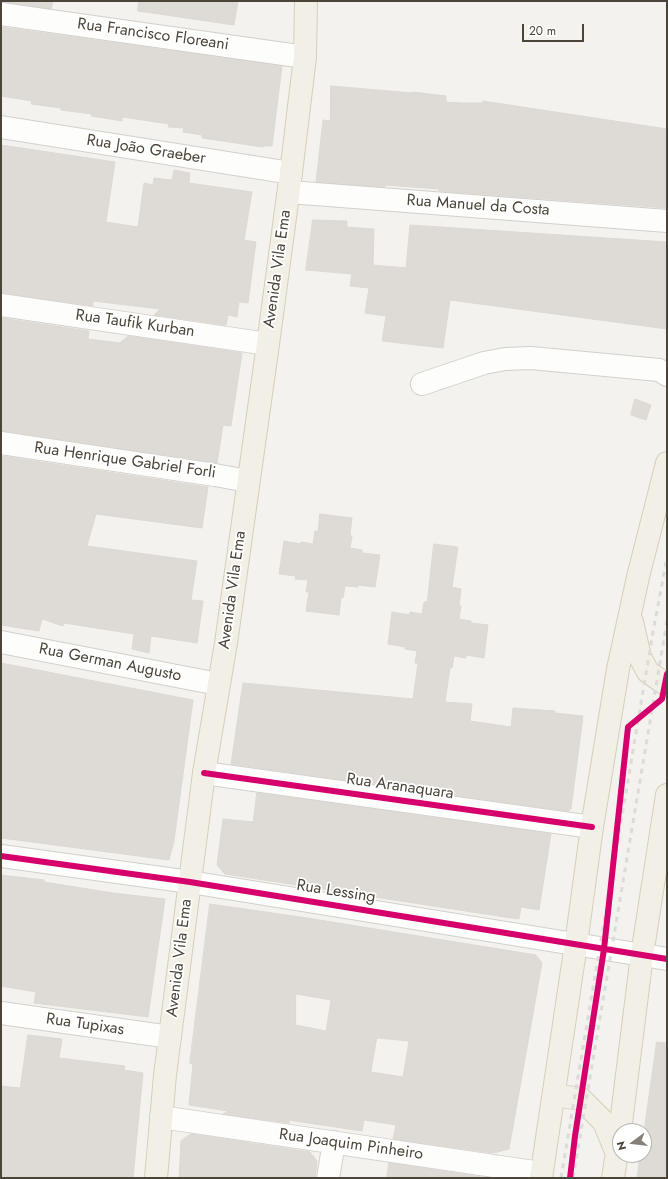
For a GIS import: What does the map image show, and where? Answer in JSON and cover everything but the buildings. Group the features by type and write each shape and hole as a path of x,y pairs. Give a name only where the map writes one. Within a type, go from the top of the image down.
{"main road":[{"name":"Avenida Vila Ema","path":"156,1178 170,1036 204,773 227,636 290,183 305,57 306,1"},
{"path":"541,1176 554,1096 592,827 618,669 667,463"},
{"path":"630,615 640,657 648,672 667,685"},
{"path":"621,1123 642,955 667,794"},
{"path":"554,1096 582,1099 604,1122 612,1142"},
{"path":"613,1178 616,1163"}],"street":[{"name":"Rua Francisco Floreani","path":"1,14 305,57"},
{"name":"Rua João Graeber","path":"1,127 290,183"},
{"name":"Rua Manuel da Costa","path":"290,183 667,221"},
{"name":"Rua Taufik Kurban","path":"1,305 268,344"},
{"path":"422,384 484,363 505,359 531,358 659,370 667,375"},
{"name":"Rua Henrique Gabriel Forli","path":"1,443 248,481"},
{"name":"Rua German Augusto","path":"1,642 218,684"},
{"name":"Rua Aranaquara","path":"204,773 592,827"},
{"name":"Rua Lessing","path":"1,856 190,882 667,959"},
{"name":"Rua Tupixas","path":"1,1014 170,1036"},
{"name":"Rua Joaquim Pinheiro","path":"161,1117 334,1142 541,1176"},
{"path":"328,1178 334,1142"}],"railway":[{"path":"561,1178 667,557"},
{"path":"573,1178 667,621"}],"cycle path":[{"path":"570,1178 575,1136 604,949 628,727 662,699 667,674"},
{"path":"204,773 592,827"},
{"path":"1,856 190,882 667,959"}]}
